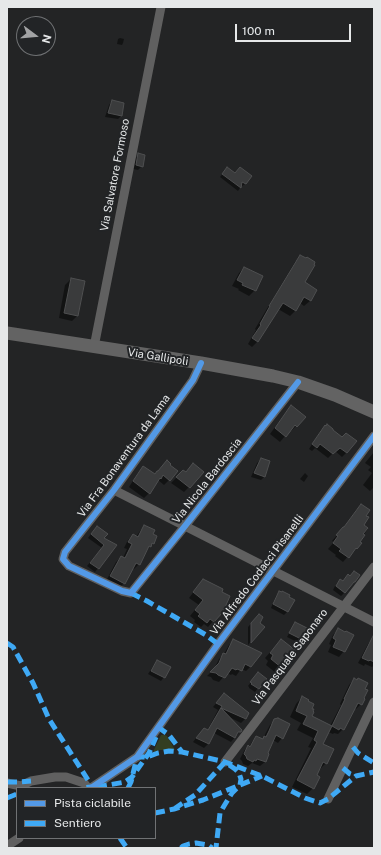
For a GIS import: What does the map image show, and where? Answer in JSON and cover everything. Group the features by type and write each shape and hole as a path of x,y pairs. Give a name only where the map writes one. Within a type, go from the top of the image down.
{"main road":[{"name":"Via Gallipoli","path":"7,333 201,363 273,376 298,382 335,395 374,412"}],"street":[{"name":"Via Salvatore Formoso","path":"94,347 161,7"},
{"name":"Via Fra Bonaventura da Lama","path":"131,593 122,592 69,566 63,559 65,552 114,490 192,380 201,363"},
{"name":"Via Nicola Bardoscia","path":"131,593 298,382"},
{"name":"Via Alfredo Codacci Pisanelli","path":"91,787 137,756 272,571 374,436"},
{"path":"114,490 374,622"},
{"name":"Via Pasquale Saponaro","path":"225,762 374,567"},
{"path":"328,799 374,702"},
{"path":"7,783 22,786 31,781 66,777 84,783 89,787"},
{"path":"7,846 18,839"}],"green space":[{"path":"161,735 167,736 175,750 160,750 153,752"}],"building":[{"path":"112,100 124,103 122,116 108,113"},
{"path":"138,153 145,155 143,167 136,165"},
{"path":"227,167 235,173 240,167 252,176 246,184 242,182 241,188 222,174"},
{"path":"300,255 315,262 315,265 305,282 317,290 311,301 304,297 296,311 283,303 258,342 252,338 261,325 260,324 269,306"},
{"path":"244,267 263,276 256,291 242,285 243,283 237,280"},
{"path":"71,278 85,281 78,316 64,313"},
{"path":"291,405 306,417 297,427 295,425 286,437 275,428"},
{"path":"327,424 342,437 346,433 357,441 347,453 340,448 333,454 320,444 317,448 312,444"},
{"path":"261,458 270,461 265,477 254,473"},
{"path":"167,460 171,464 170,465 178,471 170,481 163,475 150,494 133,481 143,466 155,474"},
{"path":"193,463 204,472 190,488 176,477 183,470 186,472"},
{"path":"361,504 370,510 366,516 369,517 364,525 368,528 363,534 365,535 360,542 362,543 357,549 356,548 349,558 339,551 341,549 333,543 338,536 336,535 344,527"},
{"path":"144,525 155,530 153,534 157,536 154,544 152,543 151,547 149,546 140,565 136,563 125,584 110,576 121,556 125,558 132,544 128,542 133,534 138,537"},
{"path":"97,526 108,534 104,538 117,545 99,569 90,563 104,545 91,534"},
{"path":"354,571 360,575 345,593 336,586 340,579 343,581 348,574 350,576"},
{"path":"203,579 223,589 222,592 230,596 223,612 214,622 210,619 207,623 198,616 200,614 195,610 203,600 193,592"},
{"path":"279,591 290,595 289,597 295,600 288,612 273,604"},
{"path":"259,614 263,617 260,623 265,627 251,643 251,623"},
{"path":"295,622 311,630 305,641 289,633"},
{"path":"338,628 354,635 345,652 333,647 336,640 333,638"},
{"path":"374,634 374,662 362,658"},
{"path":"233,639 262,653 251,667 245,664 242,671 232,668 225,678 216,673 210,672 219,663 223,653 226,654"},
{"path":"281,639 295,650 295,653 285,667 284,665 282,668 271,659 273,655 270,653"},
{"path":"157,660 171,667 165,678 151,671"},
{"path":"258,672 267,679 259,689 250,682"},
{"path":"354,678 357,680 358,678 368,683 365,689 368,690 362,705 358,703 344,730 340,728 339,730 332,726"},
{"path":"224,693 249,713 246,719 221,708 242,730 241,732 238,732 235,738 217,728 209,744 196,738 204,728 208,730 222,706 216,703"},
{"path":"302,696 314,704 312,709 314,709 314,712 312,716 332,726 323,744 334,749 327,764 323,762 317,775 320,777 314,789 297,780 317,742 314,740 318,731 303,724 307,716 296,711"},
{"path":"278,718 290,724 283,739 276,735 268,753 266,762 257,759 253,762 247,759 244,754 248,745 250,747 256,736 263,739 264,736 266,737 274,719"}],"marked path":[{"path":"131,593 206,635 218,644"},
{"path":"7,643 13,647 33,683 49,719 88,780 89,787"},
{"path":"158,727 169,735 182,752"},
{"path":"97,787 125,782 132,777 149,753 156,737"},
{"path":"353,747 358,753 374,763"},
{"path":"128,787 137,757 147,757 169,751 182,752 225,762 262,776 305,798 320,803 328,799 356,776 374,772"},
{"path":"174,809 195,795 225,762 235,769 239,773 241,779 240,785 232,793 220,813 216,848"},
{"path":"343,768 350,774 356,776"},
{"path":"156,813 203,800 262,776"},
{"path":"7,782 31,781"},
{"path":"7,798 16,794"},
{"path":"121,839 127,848"},
{"path":"181,848 183,846 196,843 208,845 212,848"}],"cycle path":[{"path":"201,363 193,380 114,490 65,552 63,559 69,566 122,591 131,593 298,382"},
{"path":"92,787 137,757 218,644 374,436"}]}
